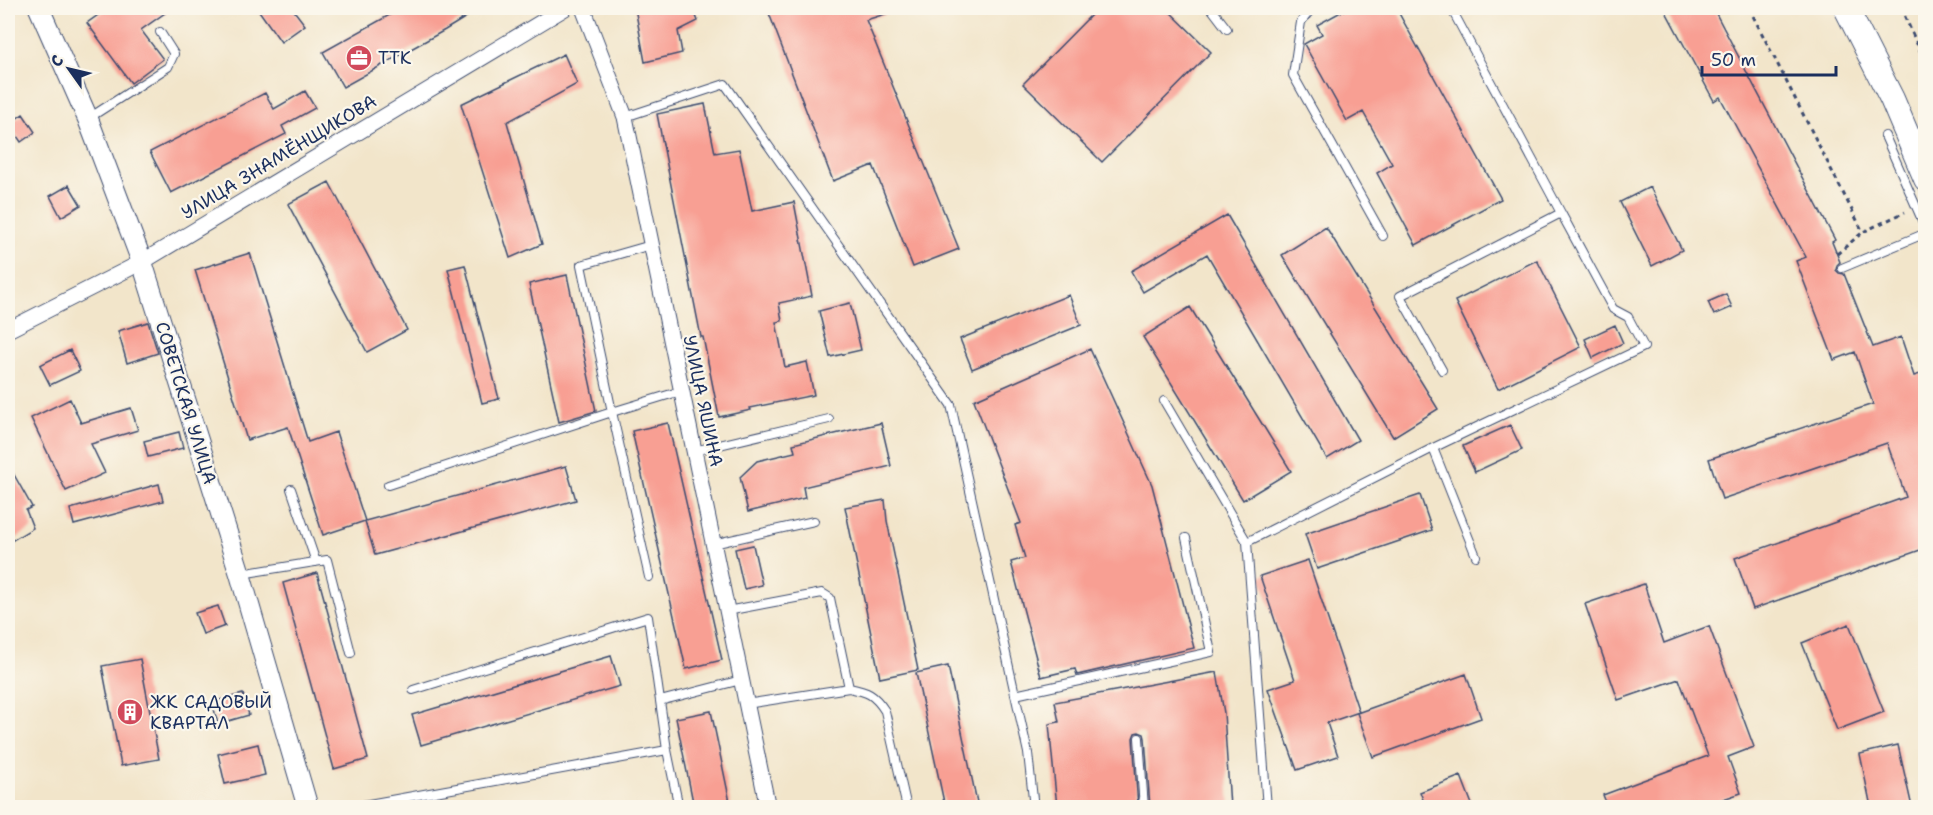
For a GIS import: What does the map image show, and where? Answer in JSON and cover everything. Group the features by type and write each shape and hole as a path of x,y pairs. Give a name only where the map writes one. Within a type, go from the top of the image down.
{"main road":[{"path":"1846,8 1892,99 1926,179"}],"street":[{"name":"УЛИЦА ЗНАМЁНЩИКОВА","path":"9,325 142,262 565,8"},
{"name":"УЛИЦА ЯШИНА","path":"584,8 625,117 768,807"},
{"name":"СОВЕТСКАЯ УЛИЦА","path":"44,12 142,262 240,574 308,807"}],"lane":[{"path":"1212,8 1227,28"},
{"path":"1312,8 1301,22 1293,75 1383,236"},
{"path":"1247,542 1433,448 1644,347 1628,317 1613,309 1451,8"},
{"path":"87,119 168,67 174,54 160,32"},
{"path":"625,117 725,84 951,405 1028,753 1034,807"},
{"path":"1842,268 1923,233 1885,136"},
{"path":"1442,370 1400,296 1561,213"},
{"path":"649,578 581,265 651,245"},
{"path":"387,485 681,391"},
{"path":"1164,401 1247,542 1267,807"},
{"path":"694,451 829,419"},
{"path":"1433,448 1476,556"},
{"path":"291,489 316,562"},
{"path":"713,544 814,521"},
{"path":"1015,695 1211,652 1186,538"},
{"path":"240,574 327,560 351,653"},
{"path":"727,611 822,593 827,595 830,598 849,688"},
{"path":"413,690 648,617 667,750 679,807"},
{"path":"660,701 741,680"},
{"path":"746,704 849,688 866,692 877,698 885,711 907,807"},
{"path":"1139,738 1144,807"},
{"path":"347,807 667,750"}],"path":[{"path":"1749,8 1863,232"},
{"path":"1901,8 1926,63"},
{"path":"1837,254 1863,232 1909,211 1923,233 1926,260"}],"building":[{"path":"108,8 172,8 141,30 163,59 131,83 87,23"},
{"path":"257,8 292,8 305,25 281,42"},
{"path":"402,8 481,8 343,87 323,52"},
{"path":"635,8 693,8 698,21 678,31 682,53 645,62"},
{"path":"767,8 895,8 895,11 866,20 959,249 913,267 873,165 833,181"},
{"path":"1098,8 1166,8 1211,52 1102,162 1023,84"},
{"path":"1348,8 1396,8 1501,199 1416,245 1377,173 1392,164 1363,112 1347,121 1304,44 1322,34 1317,25"},
{"path":"1664,8 1713,8 1835,240 1832,242 1840,262 1836,270 1844,274 1873,347 1901,337 1914,376 1926,372 1926,548 1753,609 1735,558 1906,497 1887,443 1722,499 1709,459 1873,404 1855,352 1834,360 1796,261 1806,257 1720,97 1714,101"},
{"path":"564,54 577,84 507,122 542,244 510,258 461,104"},
{"path":"305,91 315,108 282,126 286,134 171,193 150,152 265,93 274,109"},
{"path":"705,104 715,153 739,149 752,211 794,202 812,296 779,303 782,321 776,322 785,367 807,362 814,395 719,417 657,114"},
{"path":"23,114 35,132 21,142 9,124"},
{"path":"329,182 407,330 367,352 288,204"},
{"path":"69,185 81,205 61,217 50,196"},
{"path":"1650,187 1682,250 1652,266 1620,202"},
{"path":"1227,215 1358,440 1327,459 1207,254 1143,292 1131,271"},
{"path":"1326,227 1438,409 1393,437 1282,255"},
{"path":"250,253 308,442 336,432 365,521 323,535 288,427 247,440 195,270"},
{"path":"1537,260 1581,347 1498,389 1455,301"},
{"path":"465,265 499,399 482,403 448,269"},
{"path":"567,275 596,411 559,422 529,284"},
{"path":"1726,294 1732,307 1714,315 1708,302"},
{"path":"1069,295 1081,325 972,369 960,339"},
{"path":"850,303 861,350 830,357 819,311"},
{"path":"1190,307 1291,471 1243,500 1143,337"},
{"path":"148,322 158,353 127,363 118,331"},
{"path":"1615,325 1623,343 1593,358 1585,339"},
{"path":"1090,349 1152,485 1194,648 1077,675 1075,669 1041,677 1011,562 1025,558 1015,525 1021,523 974,400"},
{"path":"70,350 80,371 50,385 40,365"},
{"path":"70,399 81,423 131,408 138,430 91,444 105,473 66,491 31,418"},
{"path":"668,423 722,660 686,669 632,431"},
{"path":"881,423 891,466 803,487 805,498 748,512 740,477 757,461 795,452 793,444"},
{"path":"1510,425 1522,450 1475,472 1463,446"},
{"path":"179,432 183,448 148,457 144,441"},
{"path":"8,464 32,507 26,510 33,528 8,543"},
{"path":"566,466 576,500 375,555 365,521"},
{"path":"159,484 163,501 74,525 70,509"},
{"path":"1420,495 1432,530 1317,569 1305,534"},
{"path":"885,500 887,521 918,670 880,678 845,507"},
{"path":"753,545 762,585 744,589 735,549"},
{"path":"1308,560 1359,712 1327,723 1338,756 1297,770 1268,689 1295,680 1260,576"},
{"path":"317,573 368,759 334,769 283,583"},
{"path":"1644,584 1664,643 1709,626 1754,747 1728,757 1741,793 1700,807 1608,807 1603,795 1708,756 1679,679 1618,700 1585,604"},
{"path":"218,606 225,626 203,634 195,613"},
{"path":"1849,624 1884,712 1837,730 1802,643"},
{"path":"611,656 620,686 421,745 412,715"},
{"name":"ЖК САДОВЫЙ КВАРТАЛ","path":"140,659 159,759 121,766 102,666"},
{"path":"948,666 978,807 945,807 916,673"},
{"path":"1217,672 1224,713 1230,807 1150,807 1145,738 1144,734 1139,732 1135,733 1133,738 1138,807 1057,807 1049,724 1059,722 1055,702"},
{"path":"1466,674 1481,718 1373,757 1357,713"},
{"path":"243,694 249,715 218,724 212,702"},
{"path":"711,711 731,807 694,807 676,718"},
{"path":"258,744 265,775 225,784 218,754"},
{"path":"1898,745 1912,807 1871,807 1860,754"},
{"path":"1461,776 1473,807 1426,807 1420,792"}],"place":[{"name":"ТТК","path":"359,58"},
{"name":"ЖК САДОВЫЙ КВАРТАЛ","path":"130,712"}]}
